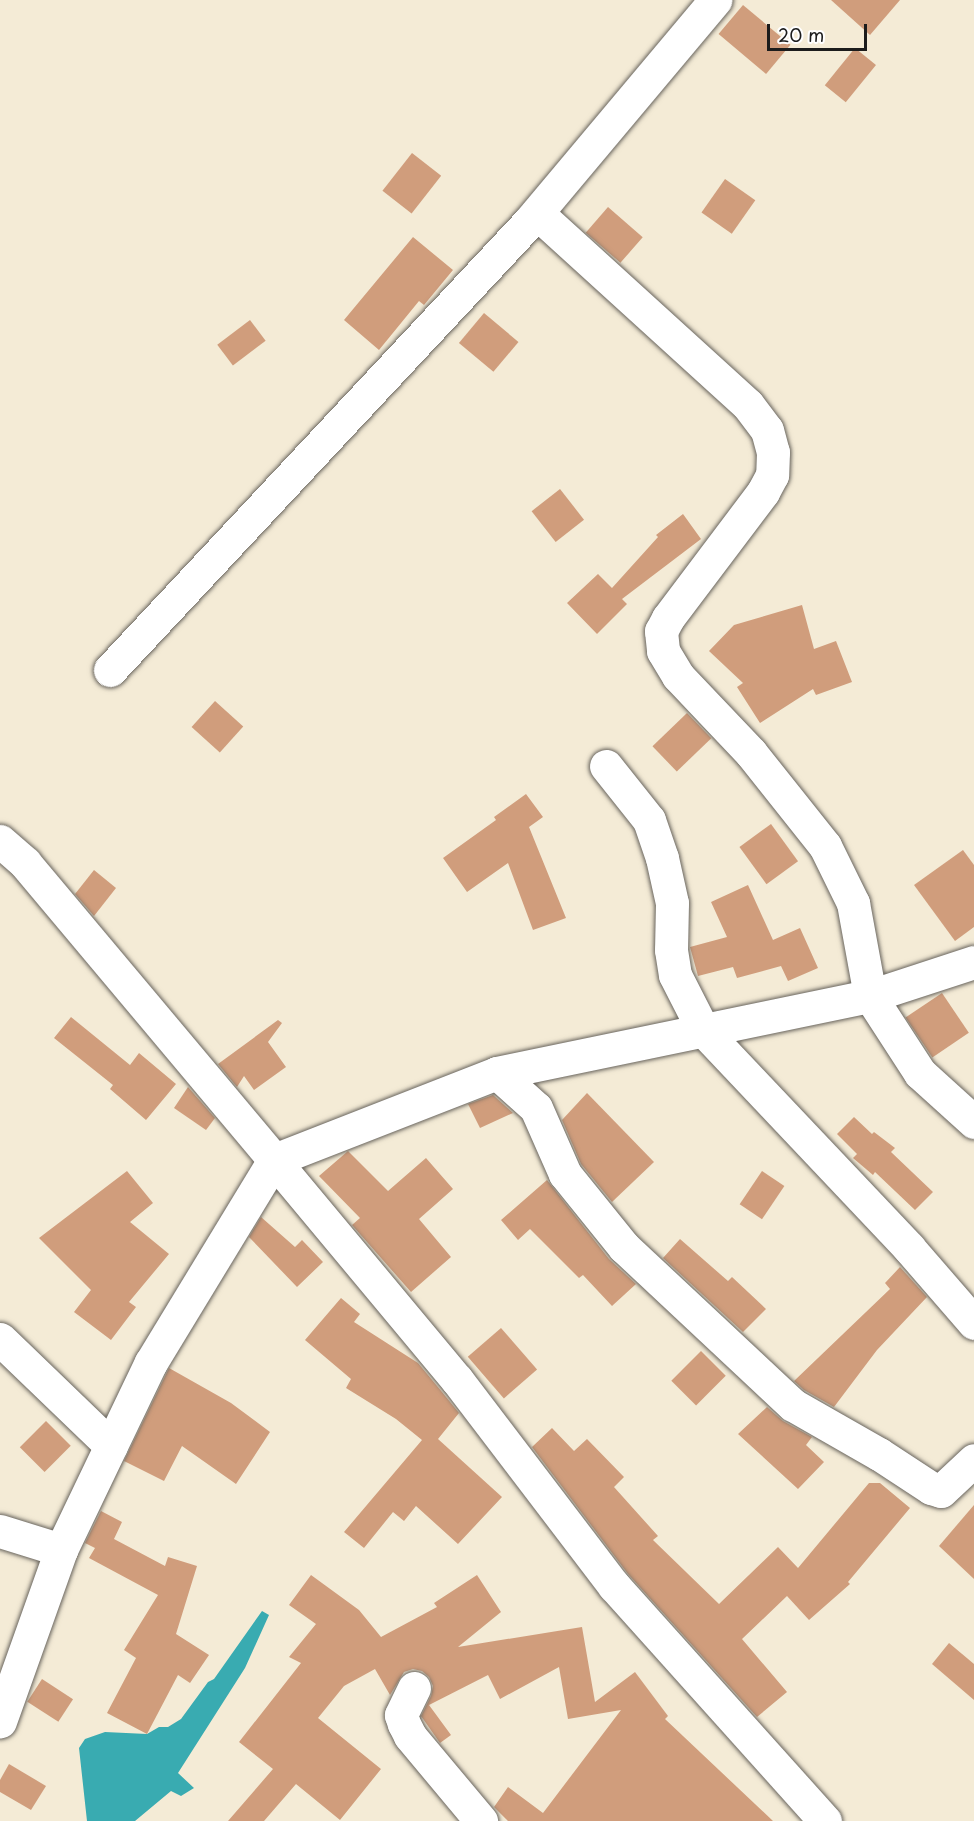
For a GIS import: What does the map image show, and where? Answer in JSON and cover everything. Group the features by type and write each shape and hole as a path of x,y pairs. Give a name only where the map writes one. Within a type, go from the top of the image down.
{"street":[{"path":"110,670 537,213 715,0"},
{"path":"537,213 748,405 767,430 772,452 772,475 763,492 668,618 661,631 663,651 678,676 752,753 825,846 853,903 870,996 920,1073 974,1122"},
{"path":"606,766 649,820 662,858 672,903 671,950 675,975 703,1030 909,1248 974,1323"},
{"path":"0,841 26,863 457,1380 614,1586 825,1821"},
{"path":"0,1721 61,1550 151,1362 274,1160 497,1073 870,996 974,962"},
{"path":"497,1073 536,1108 565,1174 624,1247 793,1405 879,1454 931,1488 941,1491 974,1460"},
{"path":"0,1339 111,1446"},
{"path":"0,1531 61,1550"},
{"path":"414,1688 401,1715 410,1736 481,1821"}],"water":[{"path":"262,1611 269,1615 245,1668 178,1773 194,1788 181,1796 171,1791 135,1821 87,1821 79,1748 85,1739 105,1732 147,1734 159,1727 168,1727 181,1719 208,1682 214,1679"}],"building":[{"path":"831,0 900,0 870,35"},
{"path":"743,5 790,45 766,74 719,34"},
{"path":"855,48 876,65 846,102 825,85"},
{"path":"412,153 441,176 412,214 382,191"},
{"path":"725,179 755,200 732,234 701,213"},
{"path":"608,207 643,237 620,263 586,233"},
{"path":"413,237 453,270 424,305 419,301 379,350 344,320"},
{"path":"484,313 518,342 493,372 459,343"},
{"path":"250,320 266,341 233,365 217,345"},
{"path":"560,489 584,520 556,542 532,511"},
{"path":"683,514 701,539 622,599 627,604 597,634 567,603 598,574 612,588 658,537 656,535"},
{"path":"802,605 814,649 836,641 852,682 816,695 813,689 760,723 737,687 743,683 709,651 734,625"},
{"path":"215,701 243,726 220,752 192,727"},
{"path":"687,713 711,738 677,772 652,746"},
{"path":"526,794 543,817 529,827 566,918 533,930 508,863 467,892 443,858 496,820 494,817"},
{"path":"771,824 798,861 766,884 739,847"},
{"path":"963,850 974,865 974,927 955,941 914,885"},
{"path":"94,870 116,888 94,916 75,894"},
{"path":"748,885 773,940 800,928 818,968 788,981 781,966 737,978 733,967 698,976 690,947 727,937 711,902"},
{"path":"942,993 969,1033 932,1057 906,1018"},
{"path":"71,1017 130,1065 139,1053 176,1084 146,1120 110,1089 113,1085 54,1038"},
{"path":"278,1020 282,1023 268,1042 286,1067 254,1090 244,1076 237,1087 218,1064"},
{"path":"188,1087 215,1118 206,1130 174,1108"},
{"path":"587,1093 654,1162 612,1202 581,1164 562,1120"},
{"path":"493,1095 513,1113 480,1128 468,1104"},
{"path":"854,1117 872,1134 874,1132 895,1148 891,1152 933,1192 915,1210 875,1172 873,1175 853,1158 857,1154 837,1134"},
{"path":"348,1151 388,1191 426,1158 453,1189 419,1219 451,1257 411,1292 352,1225 360,1218 319,1176"},
{"path":"127,1171 153,1203 130,1222 169,1254 129,1302 136,1307 111,1340 74,1312 91,1290 39,1238"},
{"path":"762,1171 784,1186 762,1219 740,1204"},
{"path":"547,1180 609,1259 636,1284 612,1306 583,1275 579,1278 530,1229 518,1240 501,1220"},
{"path":"261,1217 295,1247 302,1240 323,1262 297,1287 249,1237"},
{"path":"680,1239 728,1281 732,1277 766,1309 743,1332 663,1258"},
{"path":"900,1267 927,1297 877,1350 834,1407 804,1390 794,1381 890,1289 885,1283"},
{"path":"341,1298 360,1314 354,1322 418,1363 459,1413 438,1439 502,1497 458,1544 416,1506 404,1521 393,1512 364,1548 344,1532 422,1440 396,1419 346,1388 351,1379 305,1340"},
{"path":"501,1328 537,1370 504,1398 468,1357"},
{"path":"701,1351 726,1376 696,1405 671,1381"},
{"path":"169,1368 231,1403 270,1432 236,1484 182,1446 164,1481 124,1461"},
{"path":"767,1407 783,1421 812,1437 806,1445 824,1462 798,1489 738,1434"},
{"path":"46,1421 71,1446 45,1472 20,1447"},
{"path":"552,1428 574,1451 587,1439 624,1477 614,1487 658,1536 653,1540 719,1604 778,1547 798,1568 869,1483 880,1483 910,1508 848,1582 850,1584 809,1620 787,1596 742,1639 787,1692 757,1717 628,1574 532,1447"},
{"path":"974,1505 974,1579 939,1546"},
{"path":"101,1511 122,1522 114,1539 165,1566 168,1557 197,1566 176,1634 209,1655 190,1683 178,1675 147,1734 107,1713 136,1658 124,1650 158,1595 89,1558 95,1548 85,1543"},
{"path":"311,1575 359,1610 381,1637 437,1607 434,1603 477,1575 501,1612 458,1647 582,1627 595,1702 635,1672 668,1716 665,1719 773,1821 508,1821 494,1807 508,1787 543,1813 621,1710 568,1719 559,1667 500,1699 488,1675 429,1705 451,1735 440,1743 421,1716 431,1696 433,1686 429,1677 422,1671 413,1669 404,1672 390,1695 375,1669 344,1686 318,1718 381,1769 340,1820 296,1784 264,1821 228,1821 273,1769 239,1742 301,1663 289,1657 316,1624 289,1605"},
{"path":"949,1643 974,1664 974,1700 932,1664"},
{"path":"42,1679 73,1699 58,1722 27,1702"},
{"path":"9,1764 46,1786 31,1810 0,1792 0,1780"}]}
